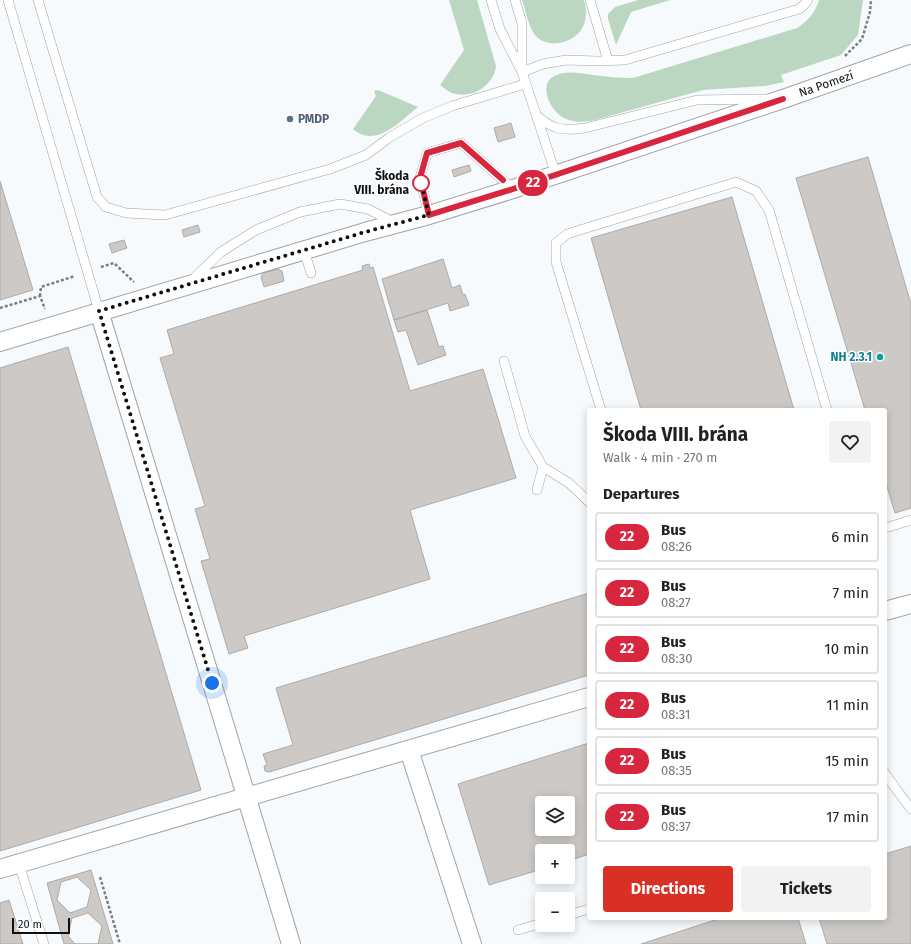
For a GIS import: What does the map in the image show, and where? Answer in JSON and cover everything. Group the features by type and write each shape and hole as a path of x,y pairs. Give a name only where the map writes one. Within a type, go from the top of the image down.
{"street":[{"name":"Na Pomezí","path":"0,342 99,311 513,189 783,99 911,54"},
{"path":"99,311 292,944"},
{"path":"887,610 911,604"},
{"path":"0,869 587,698"},
{"path":"409,750 472,944"}],"lane":[{"path":"8,0 99,311"},
{"path":"38,0 97,197 106,207 126,213 165,215 330,169 366,155 390,137 423,118 452,106 526,84"},
{"path":"491,0 500,29 522,72 556,175"},
{"path":"515,0 522,24 522,72"},
{"path":"590,0 608,61"},
{"path":"522,72 543,64 566,60 625,60 798,10 808,0"},
{"path":"536,115 547,124 568,130 585,128 697,100 783,99"},
{"path":"429,215 420,178 427,153 461,143 513,189"},
{"path":"600,408 556,262 556,243 567,234 736,182 756,191 769,210 825,408"},
{"path":"187,285 221,252 256,230 300,212 340,204 368,209 397,223"},
{"path":"304,250 311,273"},
{"path":"504,361 525,436 543,467 569,484 587,500"},
{"path":"537,490 543,467"},
{"path":"887,527 911,520"},
{"path":"887,776 911,809"},
{"path":"19,864 44,944"},
{"path":"575,913 587,909"},
{"path":"518,930 535,925"}],"path":[{"path":"844,58 862,39 870,12 871,0"},
{"path":"100,877 120,944"}],"green space":[{"path":"449,0 477,0 496,66 492,79 482,88 470,94 463,95 454,93 448,91 440,85 464,50"},
{"path":"522,0 584,0 586,15 583,27 572,39 559,43 546,42 535,35 529,23"},
{"path":"638,0 670,0 631,12 616,45 608,19 608,14 615,7"},
{"path":"819,0 863,0 858,35 841,55 781,75 784,82 765,86 703,90 583,122 564,118 554,109 547,96 547,84 557,75 575,73 633,78 797,28 811,16"},
{"path":"378,90 418,107 396,125 379,135 370,136 362,134 353,129 376,96 374,91"}],"building":[{"path":"511,123 515,137 498,142 494,128"},
{"name":"NH 2.3.1","path":"868,157 911,304 911,508 895,513 887,487 887,408 864,408 796,178"},
{"path":"469,165 471,171 454,177 452,170"},
{"path":"0,181 33,290 0,300"},
{"path":"732,197 793,408 640,408 591,238"},
{"path":"198,225 200,232 184,237 182,230"},
{"path":"124,240 127,248 112,253 109,244"},
{"path":"443,259 452,288 460,285 463,295 465,294 469,305 450,311 448,303 394,320 382,279"},
{"path":"369,264 370,268 373,267 410,391 483,369 516,478 410,510 430,579 244,636 248,648 229,654 201,561 210,559 195,509 205,506 160,358 174,354 167,330 363,270 362,266"},
{"path":"278,269 282,271 284,281 264,287 261,277 263,273"},
{"path":"427,310 439,347 443,346 446,355 418,365 406,330 398,332 394,320"},
{"path":"68,347 201,790 0,851 0,368"},
{"path":"587,594 587,676 269,772 265,771 264,766 267,765 263,754 293,745 276,688"},
{"path":"587,744 587,855 575,859 575,844 535,844 535,871 489,885 458,784"},
{"path":"911,846 911,944 827,944 820,920 887,920 887,853"},
{"path":"91,870 113,944 64,944 47,883"},
{"path":"77,877 91,890 87,907 70,913 57,900 61,882"},
{"path":"9,900 23,944 0,944 0,903"},
{"path":"88,913 102,926 98,944 75,944 68,936 72,918"},
{"path":"715,920 799,920 806,944 641,944"}],"bus line":[{"name":"22","path":"503,180 461,143 427,153 420,178 429,215 513,189 783,99"}],"place":[{"name":"PMDP","path":"290,119"},
{"name":"Škoda VIII. brána","path":"421,183"},
{"name":"NH 2.3.1","path":"880,357"}],"route":[{"path":"212,683 99,311 365,232 429,215 420,178 421,183"}]}
